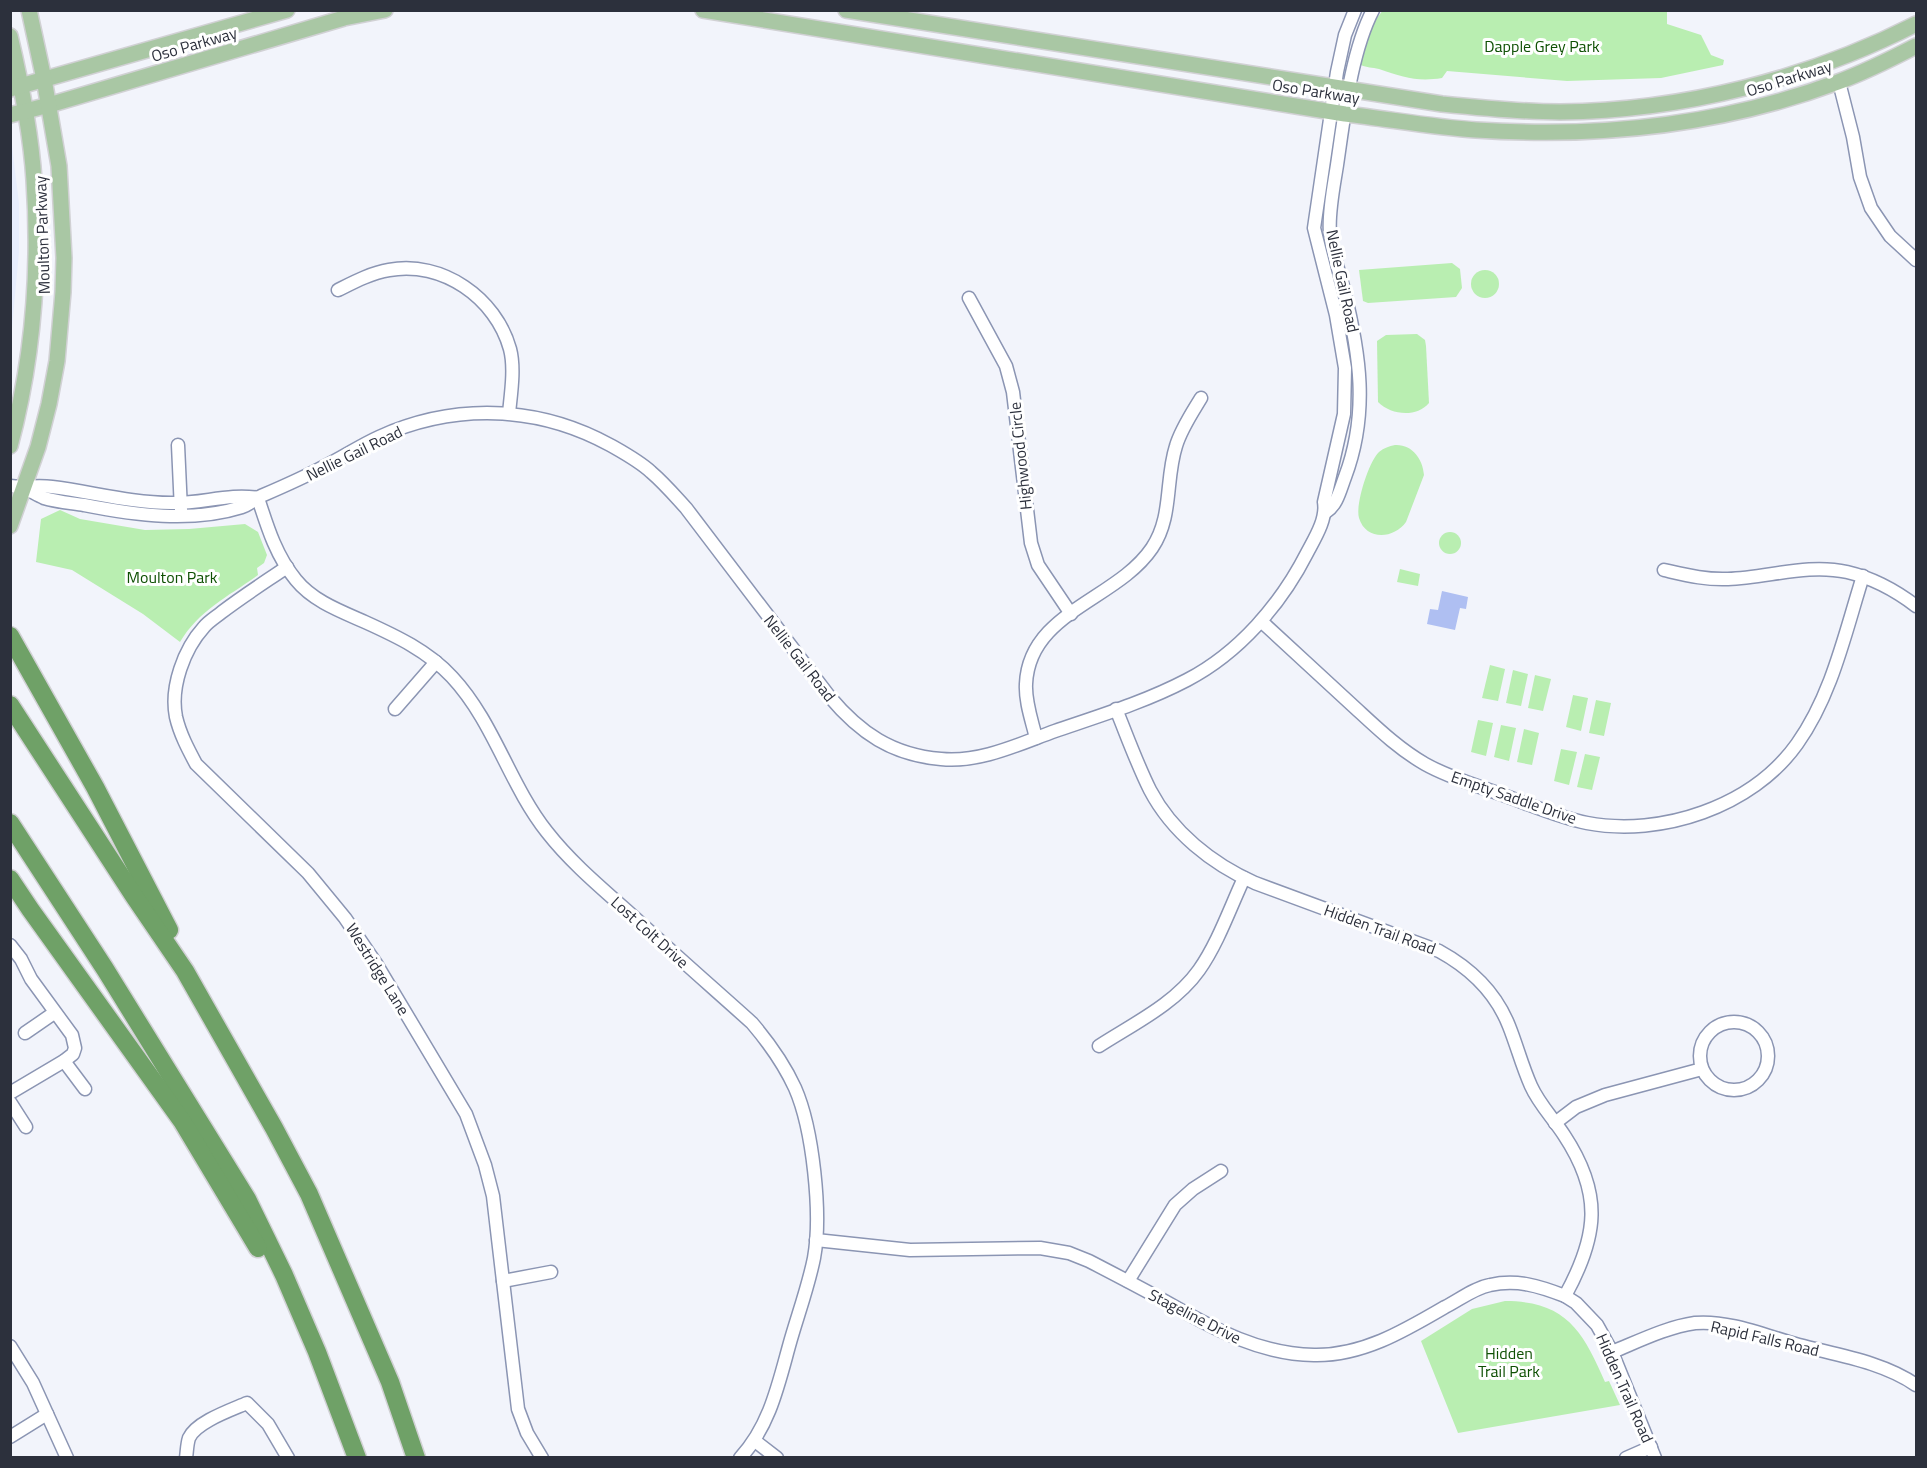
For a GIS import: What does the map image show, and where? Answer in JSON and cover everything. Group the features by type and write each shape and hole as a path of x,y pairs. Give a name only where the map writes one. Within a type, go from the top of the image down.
{"highway":[{"path":"10,636 95,787 173,938 185,971"},
{"path":"10,705 185,971 309,1194 390,1382 416,1458"},
{"path":"10,823 105,969 247,1199 284,1275 317,1352 357,1458"},
{"path":"10,879 182,1121 249,1231 317,1352"}],"main road":[{"name":"Moulton Parkway","path":"10,526 17,487 38,447 49,404 57,361 63,292 64,258 59,166 29,10"},
{"name":"Oso Parkway","path":"15,87 287,10"},
{"name":"Oso Parkway","path":"18,113 343,14 385,10"},
{"name":"Oso Parkway","path":"703,10 1338,112 1475,130 1554,133 1632,128 1728,114 1770,104 1839,82 1917,46"},
{"name":"Oso Parkway","path":"846,10 1442,104 1560,112 1608,110 1699,98 1749,86 1822,65 1917,24"},
{"name":"Moulton Parkway","path":"10,36 18,113 34,178 36,227 34,304 25,383 10,446"}],"street":[{"name":"Nellie Gail Road","path":"17,487 49,486 181,509 242,495 258,498 298,480 379,437 446,415 509,413 552,421 588,434 619,450 650,471 686,508 829,696 867,734 907,753 943,760 982,756 1036,738 1188,680 1220,658 1261,621 1290,584 1326,512 1333,507 1351,462 1360,417 1360,372 1351,320 1330,232 1346,35 1355,10"},
{"name":"Nellie Gail Road","path":"1342,89 1365,25 1373,10"},
{"path":"1839,82 1860,177 1871,208 1890,236 1917,260"},
{"path":"338,290 366,277 389,270 410,269 431,272 451,279 470,290 498,320 510,351 512,374 509,413"},
{"name":"Highwood Circle","path":"969,298 1006,366 1013,392 1031,543 1038,565 1071,614"},
{"path":"1036,738 1027,700 1026,684 1034,652 1044,635 1055,624 1121,579 1152,548 1161,531 1167,511 1176,447 1185,424 1202,398"},
{"path":"178,445 181,509"},
{"name":"Lost Colt Drive","path":"258,498 269,530 287,567 297,581 314,596 334,608 402,640 436,662 450,676 475,706 526,802 546,831 586,875 752,1023 771,1046 796,1090 804,1116 816,1182 816,1240 813,1259 769,1411 754,1441 740,1458"},
{"name":"Westridge Lane","path":"287,567 204,626 188,650 180,669 176,692 176,715 184,742 196,764 308,873 345,918 377,965 455,1093 471,1125 493,1196 518,1409 527,1433 542,1458"},
{"path":"1664,570 1707,579 1729,579 1815,569 1844,571 1863,576 1898,593 1917,606"},
{"name":"Empty Saddle Drive","path":"1261,621 1395,744 1425,765 1551,813 1586,822 1617,826 1648,825 1686,818 1712,809 1739,795 1762,779 1795,747 1822,701 1863,576"},
{"path":"395,709 436,662"},
{"name":"Hidden Trail Road","path":"1116,709 1144,776 1161,807 1203,853 1244,878 1439,951 1464,966 1487,989 1503,1013 1532,1088 1583,1167 1592,1208 1591,1232 1586,1253 1565,1296 1576,1303 1597,1325 1612,1352 1653,1452"},
{"path":"1099,1046 1156,1010 1183,989 1198,972 1207,958 1244,878"},
{"path":"10,945 16,963 31,979 75,1041 73,1054 10,1093"},
{"path":"25,1033 54,1013"},
{"path":"1734,1022 1747,1025 1758,1032 1766,1044 1768,1056 1765,1070 1758,1080 1747,1088 1734,1090 1721,1087 1710,1080 1702,1069 1700,1056 1703,1043 1710,1032 1721,1024 1734,1022"},
{"path":"64,1061 85,1089"},
{"path":"1556,1122 1576,1107 1605,1095 1702,1069"},
{"path":"10,1102 26,1127"},
{"path":"1128,1281 1175,1205 1193,1189 1221,1171"},
{"name":"Stageline Drive","path":"816,1240 910,1250 1040,1248 1069,1253 1089,1260 1241,1341 1290,1354 1316,1355 1373,1345 1486,1285 1516,1282 1531,1284 1565,1296"},
{"path":"503,1281 551,1272"},
{"name":"Rapid Falls Road","path":"1612,1352 1676,1327 1712,1323 1874,1366 1899,1375 1917,1385"},
{"path":"10,1346 33,1383 67,1458"},
{"path":"186,1458 190,1436 209,1420 246,1403 268,1424 288,1458"},
{"path":"10,1437 47,1414"},
{"path":"754,1441 777,1458"},
{"path":"1626,1458 1653,1452"}],"shaded area":[{"path":"11,138 19,203 19,252 11,339"}],"green space":[{"name":"Dapple Grey Park","path":"1383,10 1667,11 1667,24 1701,35 1711,55 1724,60 1723,65 1661,78 1567,81 1447,71 1442,78 1410,78 1361,65 1363,46 1374,22"},
{"path":"1452,263 1460,269 1462,288 1456,297 1368,303 1363,301 1359,270"},
{"path":"1485,270 1495,274 1499,284 1495,294 1485,298 1475,294 1471,284 1475,274"},
{"path":"1417,334 1425,340 1429,403 1424,408 1411,413 1396,412 1378,402 1377,341 1386,335"},
{"path":"1395,445 1407,447 1416,454 1424,475 1406,522 1401,528 1388,534 1374,534 1368,531 1359,518 1361,494 1367,473 1375,457 1383,449"},
{"name":"Moulton Park","path":"60,510 80,519 145,530 245,524 258,532 267,555 264,563 257,568 258,575 205,612 180,642 143,614 72,570 36,562 41,519"},
{"path":"1450,532 1460,539 1461,543 1454,553 1450,554 1440,547 1439,543 1446,533"},
{"path":"1400,569 1420,574 1418,586 1397,582"},
{"path":"1490,665 1505,669 1498,701 1482,698"},
{"path":"1513,670 1528,674 1521,706 1506,703"},
{"path":"1535,675 1551,679 1543,711 1528,708"},
{"path":"1573,695 1588,698 1581,731 1566,727"},
{"path":"1596,700 1611,703 1604,736 1589,733"},
{"path":"1478,720 1493,723 1486,756 1471,752"},
{"path":"1501,725 1516,728 1509,761 1494,757"},
{"path":"1524,729 1539,733 1532,765 1517,762"},
{"path":"1561,749 1577,752 1569,785 1554,781"},
{"path":"1585,754 1600,757 1592,790 1577,787"},
{"name":"Hidden Trail Park","path":"1505,1301 1543,1306 1570,1322 1589,1348 1605,1382 1609,1381 1620,1405 1458,1433 1421,1341 1472,1309"}],"water":[{"path":"1442,591 1468,597 1466,609 1460,608 1455,630 1427,624 1430,609 1438,610"}]}
